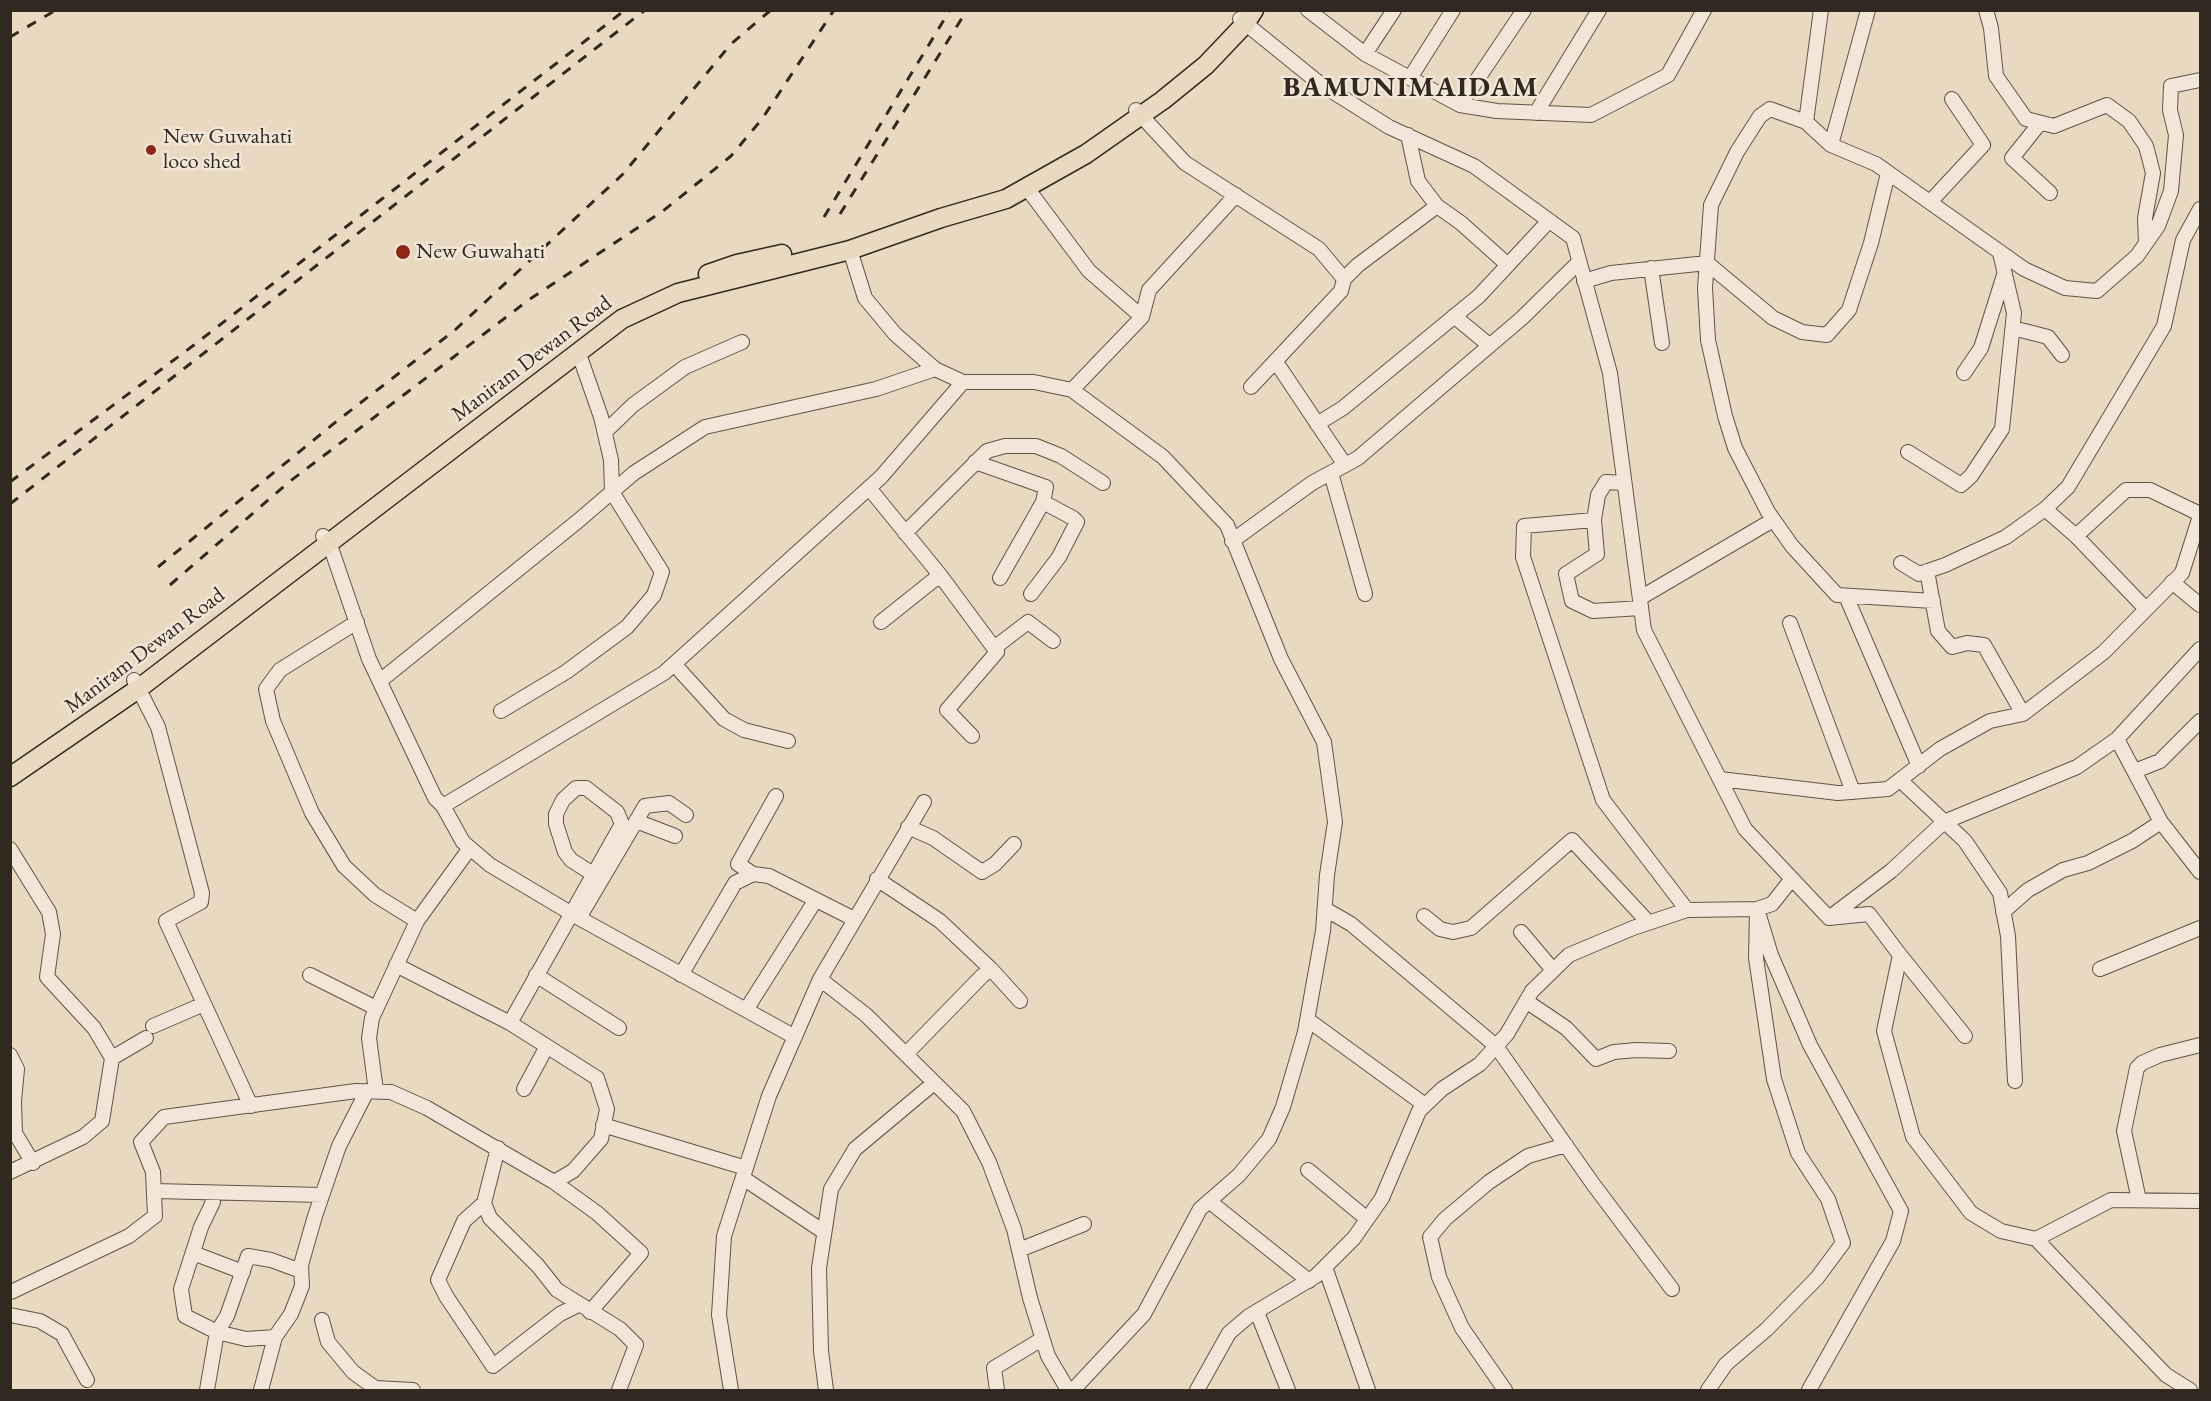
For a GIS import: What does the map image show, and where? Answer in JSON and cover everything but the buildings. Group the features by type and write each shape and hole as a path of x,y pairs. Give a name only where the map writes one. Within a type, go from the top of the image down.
{"main road":[{"name":"Maniram Dewan Road","path":"326,539 579,354 621,319 678,293 850,250 941,218 1006,199 1086,154 1206,65 1245,16"},
{"name":"Maniram Dewan Road","path":"10,777 136,685 615,313 671,287 737,264 843,240 999,193 1139,113"},
{"name":"Maniram Dewan Road","path":"10,767 73,729"}],"street":[{"path":"1308,10 1365,54 1460,105 1497,111 1591,115 1668,75 1704,10"},
{"path":"1365,54 1394,10"},
{"path":"1410,78 1453,10"},
{"path":"1460,105 1524,10"},
{"path":"1536,113 1599,10"},
{"path":"1806,122 1821,10"},
{"path":"1831,146 1868,10"},
{"path":"1986,10 1991,28 1996,76 2026,120 2054,126 2107,105 2129,121 2146,146 2153,173 2145,218 2146,243"},
{"path":"1245,16 1319,83 1408,135 1474,166 1573,238 1610,373 1644,630 1745,829 1828,918"},
{"path":"1933,601 1837,595 1820,579 1773,520 1735,448 1725,416 1708,340 1705,288 1711,205 1737,152 1760,116 1770,109 1806,122 1831,146 1876,164 2024,269 2065,288 2097,291 2136,256 2158,226 2171,191 2176,135 2170,110 2171,86 2200,80"},
{"path":"1930,202 1983,145 1952,99"},
{"path":"1139,113 1185,163 1319,249 1344,279"},
{"path":"2040,123 2012,158 2050,193"},
{"path":"1408,135 1418,181 1437,206 1461,223 1508,265"},
{"path":"1584,281 1611,273 1707,263 1773,318 1802,332 1827,335 1850,310 1871,243 1888,172"},
{"path":"1027,188 1089,271 1143,317"},
{"path":"1072,390 1143,317 1149,290 1236,195"},
{"path":"1251,387 1276,362 1316,315 1341,291 1344,279 1358,265 1437,206"},
{"path":"1901,563 1919,574 2006,537 2045,509 2068,487 2164,326 2183,240 2200,209"},
{"path":"1317,424 1342,408 1479,296 1546,224"},
{"path":"820,979 866,1015 963,1111 989,1161 1014,1229 1048,1356 1075,1389 1144,1314 1200,1209 1239,1175 1269,1139 1282,1107 1308,1020 1325,909 1335,822 1324,742 1281,659 1227,525 1163,457 1072,390 1034,381 963,382 935,369 895,334 865,298 850,250"},
{"path":"1908,452 1961,485 1971,476 2002,429 2014,314 2000,253"},
{"path":"1232,541 1312,483 1358,458 1489,345 1579,262"},
{"path":"1651,268 1662,343"},
{"path":"1964,373 1981,348 2005,273"},
{"path":"1454,316 1489,345"},
{"path":"2013,328 2048,337 2062,355"},
{"path":"605,432 633,405 685,367 742,342"},
{"path":"501,711 566,672 627,627 654,595 662,572 612,492 611,460 605,432 579,354"},
{"path":"1276,362 1345,465"},
{"path":"380,681 634,473 705,426 876,389 935,369"},
{"path":"443,806 664,673 868,488 963,382"},
{"path":"905,533 987,451 1005,446 1036,446 1061,456 1103,483"},
{"path":"975,462 1042,484 1046,488 1047,493 1043,502 1000,578"},
{"path":"1331,473 1365,594"},
{"path":"1624,483 1606,482 1598,495 1594,520 1597,554 1566,574 1572,601 1593,611 1640,603 1773,520"},
{"path":"868,488 940,575 997,652 946,710 972,736"},
{"path":"1720,779 1838,794 1888,789 1940,749 1990,721 2023,714 2104,652 2182,573 2200,515 2150,490 2126,490 2076,536"},
{"path":"1031,594 1059,557 1077,522 1043,502"},
{"path":"2045,509 2076,536 2146,609"},
{"path":"1594,520 1524,526 1523,557 1603,800 1687,910"},
{"path":"326,539 380,681 435,798 443,806 463,842 490,866 575,916 795,1037"},
{"path":"1927,571 1938,631 1952,647 1967,643 1984,645 2023,714"},
{"path":"881,622 940,575"},
{"path":"2172,582 2200,605"},
{"path":"1846,596 1919,766"},
{"path":"357,622 280,670 266,689 273,721 312,813 344,866 375,895 417,921"},
{"path":"994,648 1028,622 1053,641"},
{"path":"1790,623 1853,792"},
{"path":"1828,918 1891,872 1944,822 2077,767 2117,739 2200,649"},
{"path":"674,664 724,719 744,730 788,741"},
{"path":"136,685 158,727 202,893 201,902 166,921 251,1106"},
{"path":"2134,771 2160,761 2200,721"},
{"path":"2117,739 2161,822 2200,872"},
{"path":"1900,780 1965,841 2000,893 2008,936 2015,1081"},
{"path":"575,916 593,874 622,824 622,817 586,788 576,788 563,800 556,814 556,824 565,852 571,860 593,874"},
{"path":"776,796 738,864 753,874 769,876 854,919"},
{"path":"731,1390 719,1315 724,1236 769,1096 820,979 924,802"},
{"path":"510,1023 536,975 645,806 669,803 686,815"},
{"path":"636,821 675,836"},
{"path":"2003,912 2028,890 2063,870 2088,863 2132,841 2161,822"},
{"path":"908,827 933,838 982,872 995,864 1014,844"},
{"path":"1424,916 1440,929 1453,932 1471,928 1572,840 1648,922"},
{"path":"261,1390 275,1337 291,1314 302,1286 301,1271 322,1195 339,1146 371,1091 369,1038 372,1018 417,921 470,848"},
{"path":"10,849 49,912 53,934 47,977 94,1028 112,1058 102,1121 83,1137 33,1163 10,1172"},
{"path":"681,975 735,883 753,874"},
{"path":"877,879 940,921 991,969 1020,1001"},
{"path":"1197,1390 1229,1333 1257,1312 1309,1281 1354,1238 1382,1198 1419,1111 1442,1089 1480,1064 1507,1034 1532,991 1569,955 1648,922 1687,910 1757,909 1773,904 1791,880"},
{"path":"746,1010 815,901"},
{"path":"1325,909 1351,924 1496,1046 1672,1289"},
{"path":"1708,1390 1726,1364 1767,1329 1817,1278 1843,1244 1828,1199 1798,1153 1774,1079 1756,958 1757,909"},
{"path":"1757,909 1771,955 1810,1045 1900,1211 1893,1241 1809,1390"},
{"path":"1828,918 1869,914 1965,1036"},
{"path":"2100,969 2200,928"},
{"path":"1521,932 1553,970"},
{"path":"1900,955 1884,1031 1913,1137 1971,1213 2001,1230 2036,1239 2166,1375 2190,1390"},
{"path":"396,965 510,1023 546,1048 597,1078 607,1108 601,1139 573,1171 554,1182"},
{"path":"906,1054 991,969"},
{"path":"310,975 376,1008"},
{"path":"536,975 619,1028"},
{"path":"1526,1001 1566,1028 1596,1059 1614,1052 1669,1051"},
{"path":"112,1058 149,1032 204,1004"},
{"path":"1308,1020 1425,1105"},
{"path":"2139,1200 2124,1131 2137,1068 2142,1063 2160,1055 2200,1045"},
{"path":"524,1089 546,1048"},
{"path":"10,1055 17,1069 14,1101 15,1133 33,1163"},
{"path":"826,1390 821,1352 819,1268 831,1189 855,1149 934,1083"},
{"path":"10,1308 14,1300 11,1291 129,1236 155,1216 153,1172 141,1142 164,1117 371,1091 391,1092 427,1108 498,1148 554,1182 597,1213 641,1253 584,1309 560,1314 493,1365 446,1296 438,1280 464,1221 484,1203 498,1148"},
{"path":"603,1125 744,1173 824,1232"},
{"path":"1505,1390 1462,1328 1439,1277 1430,1238 1445,1219 1489,1182 1528,1156 1566,1145"},
{"path":"1308,1170 1368,1219"},
{"path":"154,1191 322,1195"},
{"path":"211,1194 213,1202 181,1289 185,1316 217,1332 246,1338 275,1337"},
{"path":"2036,1239 2111,1200 2200,1201"},
{"path":"1209,1201 1309,1281"},
{"path":"484,1203 490,1218 538,1266 557,1290 584,1309 620,1329 636,1345 619,1390"},
{"path":"1019,1250 1084,1224"},
{"path":"193,1253 243,1272"},
{"path":"207,1390 217,1332 248,1256 271,1260 301,1271"},
{"path":"1325,1267 1368,1390"},
{"path":"1257,1312 1288,1390"},
{"path":"10,1315 40,1321 62,1334 87,1380"},
{"path":"322,1320 328,1342 353,1371 375,1388 413,1390"},
{"path":"998,1390 994,1368 1042,1339"}],"railway":[{"path":"10,37 56,10"},
{"path":"10,482 194,345 625,10"},
{"path":"10,504 645,10"},
{"path":"158,567 337,421 455,330 623,174 731,44 771,10"},
{"path":"170,585 289,482 530,299 663,211 731,156 762,119 834,10"},
{"path":"824,217 950,10"},
{"path":"840,214 967,10"}],"place":[{"name":"New Guwahati loco shed","path":"151,150"},
{"name":"New Guwahati","path":"403,252"}],"district":[{"name":"BAMUNIMAIDAM","path":"1411,88"}]}
